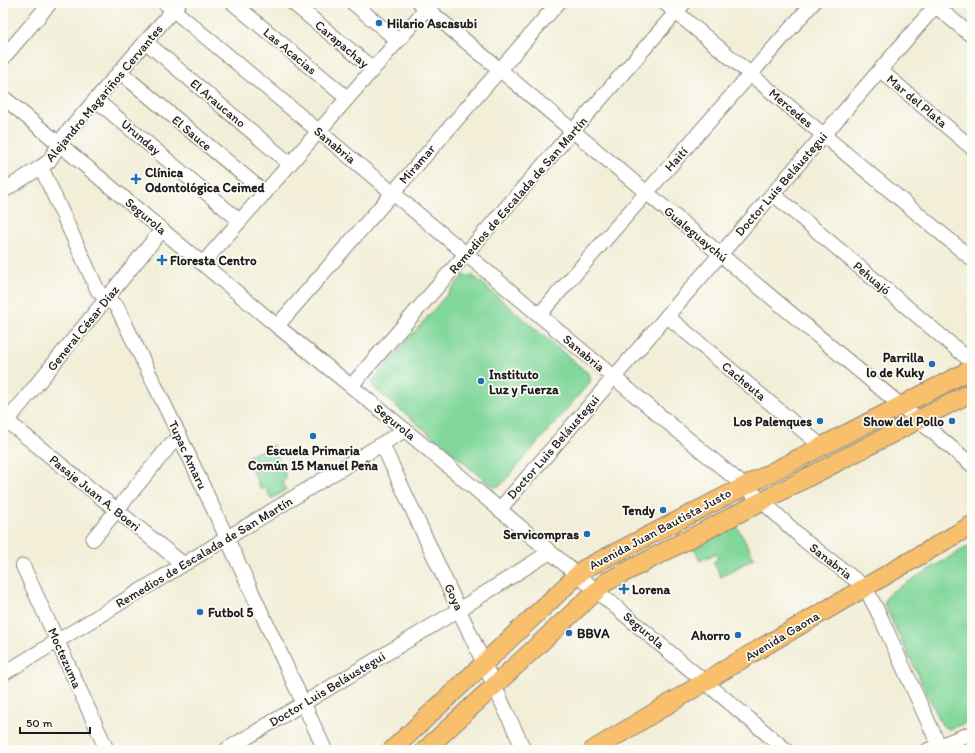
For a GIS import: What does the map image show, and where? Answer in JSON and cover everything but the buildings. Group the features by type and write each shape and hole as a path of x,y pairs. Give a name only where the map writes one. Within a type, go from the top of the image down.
{"main road":[{"name":"Avenida Juan Bautista Justo","path":"392,750 588,566 820,445 972,369"},
{"name":"Avenida Juan Bautista Justo","path":"425,750 606,582 761,500 972,392"},
{"name":"Avenida Gaona","path":"593,750 865,587 972,525"}],"street":[{"path":"3,58 50,3"},
{"name":"Las Acacias","path":"233,3 347,98"},
{"name":"Carapachay","path":"293,3 373,69"},
{"path":"353,3 398,40"},
{"name":"Miramar","path":"277,326 558,3"},
{"name":"Mercedes","path":"665,3 680,8 751,75 971,257"},
{"name":"Haití","path":"539,315 813,3"},
{"path":"935,4 972,36"},
{"name":"Doctor Luis Beláustegui","path":"499,510 824,136 935,4"},
{"name":"Alejandro Magariños Cervantes","path":"3,190 41,168 49,161 60,144 146,42 172,5"},
{"name":"Sanabria","path":"172,5 392,194 761,500 806,541 865,587 880,616 936,749"},
{"path":"203,263 373,69 426,5"},
{"name":"Gualeguaychú","path":"426,5 500,70 972,465"},
{"name":"Remedios de Escalada de San Martín","path":"351,386 680,8"},
{"name":"El Araucano","path":"146,42 290,164"},
{"name":"Mar del Plata","path":"880,70 972,148"},
{"name":"El Sauce","path":"120,72 265,193"},
{"name":"Segurola","path":"3,97 277,326 578,574 786,750"},
{"name":"Urunday","path":"96,100 240,221"},
{"name":"Tupac Amaru","path":"41,168 98,291 117,307 181,439 325,750"},
{"name":"Pehuajó","path":"773,194 972,362"},
{"name":"General César Díaz","path":"5,424 162,230"},
{"name":"Cacheuta","path":"667,316 820,445"},
{"name":"Pasaje Juan A. Boeri","path":"5,424 117,510 183,564"},
{"name":"Remedios de Escalada de San Martín","path":"3,674 405,430"},
{"path":"93,539 171,444 181,439"},
{"name":"Goya","path":"382,444 460,609 524,750"},
{"name":"Doctor Luis Beláustegui","path":"226,750 460,609 550,552"},
{"name":"Moctezuma","path":"23,566 106,750"},
{"path":"936,749 972,733"}],"green space":[{"name":"Instituto Luz y Fuerza","path":"472,275 590,375 590,382 500,486 493,487 373,387 373,380 463,276"},
{"path":"273,445 287,478 282,481 286,490 271,499 266,488 261,490 246,457"},
{"path":"736,525 754,558 721,577 713,562 718,559 716,553 700,561 693,546"},
{"path":"972,544 972,665 969,667 972,672 972,721 949,729 942,725 884,604 887,596 891,592"}],"place":[{"name":"Hilario Ascasubi","path":"379,23"},
{"name":"Clínica Odontológica Ceimed","path":"136,179"},
{"name":"Floresta Centro","path":"162,260"},
{"name":"Parrilla lo de Kuky","path":"932,364"},
{"name":"Instituto Luz y Fuerza","path":"481,381"},
{"name":"Los Palenques","path":"820,421"},
{"name":"Show del Pollo","path":"952,421"},
{"name":"Escuela Primaria Común 15 Manuel Peña","path":"313,436"},
{"name":"Tendy","path":"663,510"},
{"name":"Servicompras","path":"587,534"},
{"name":"Lorena","path":"624,589"},
{"name":"Futbol 5","path":"200,612"},
{"name":"BBVA","path":"569,633"},
{"name":"Ahorro","path":"738,635"}]}
